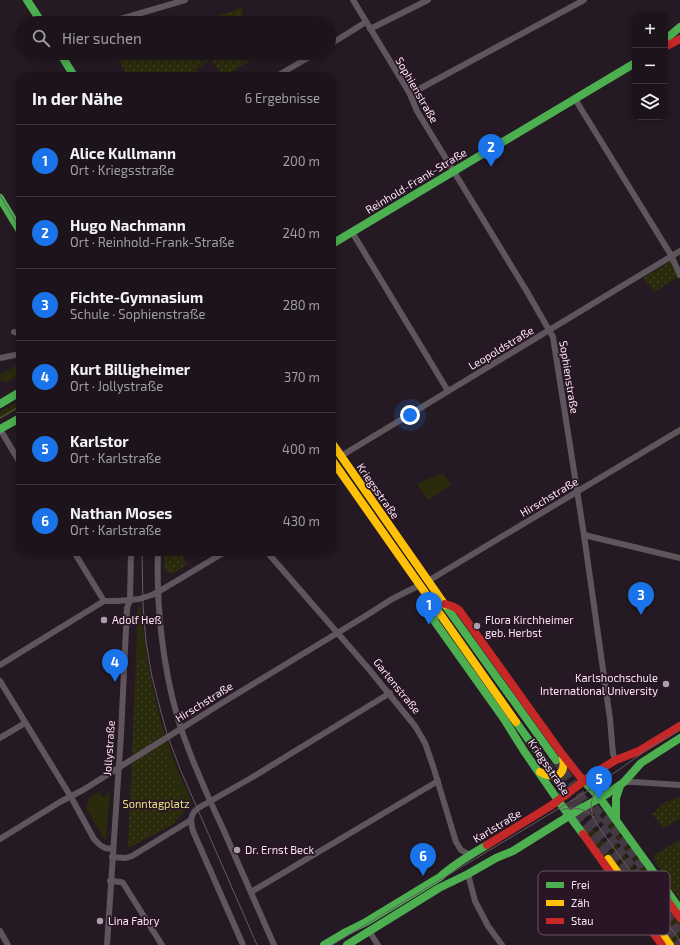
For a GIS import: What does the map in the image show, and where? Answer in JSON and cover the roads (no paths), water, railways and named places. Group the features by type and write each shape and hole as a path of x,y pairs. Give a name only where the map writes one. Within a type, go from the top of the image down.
{"main road":[{"path":"27,0 37,16"},
{"path":"668,37 680,27"},
{"path":"668,45 680,39"},
{"path":"64,60 72,72"},
{"name":"Reinhold-Frank-Straße","path":"336,242 632,65"},
{"path":"0,198 16,223"},
{"path":"0,404 16,394"},
{"path":"0,429 16,420"},
{"name":"Kriegsstraße","path":"336,449 434,590 559,757 600,798 652,871"},
{"name":"Kriegsstraße","path":"336,467 420,585 427,596 435,622 504,718 524,751 558,801 609,871"},
{"path":"427,596 548,767"},
{"name":"Karlstraße","path":"324,945 366,922 440,877 450,868 470,855 558,801 593,774 616,760 639,751 680,726"},
{"path":"616,821 616,794 623,784 641,763 680,738"},
{"path":"538,770 551,777 560,774 563,772 565,765 559,757"},
{"path":"347,945 439,888 496,858 513,851 623,784"},
{"path":"608,859 617,871"},
{"name":"Kriegsstraße","path":"670,895 680,909"},
{"path":"670,904 680,918"},
{"name":"Kriegsstraße","path":"655,935 662,945"},
{"path":"663,935 670,945"}],"street":[{"path":"131,16 185,0"},
{"name":"Sophienstraße","path":"353,0 410,94 417,111 453,172 553,337 584,535 609,712 613,754 616,760"},
{"path":"370,29 428,0"},
{"path":"410,94 584,0"},
{"path":"336,41 366,22"},
{"path":"284,72 304,60"},
{"path":"575,99 671,255 680,275"},
{"path":"352,232 448,391"},
{"name":"Leopoldstraße","path":"341,456 680,250"},
{"path":"0,358 16,355"},
{"path":"0,429 16,456"},
{"name":"Hirschstraße","path":"428,581 680,430"},
{"path":"584,535 680,558"},
{"path":"76,556 104,601"},
{"name":"Jollystraße","path":"107,945 110,881 121,734 127,608 130,600 131,556"},
{"path":"158,556 157,581 163,647 172,697 178,718 187,746 210,801 274,945"},
{"path":"0,664 104,601 130,600 145,597 158,592 218,556"},
{"name":"Gartenstraße","path":"271,556 390,693 419,732 425,743 438,781 456,842 461,850 470,855"},
{"name":"Hirschstraße","path":"0,839 71,797 392,599 420,585"},
{"path":"0,681 71,797 94,839 105,848 113,849"},
{"path":"243,945 193,831 191,820 193,812 250,779 390,693"},
{"path":"0,738 25,723"},
{"path":"251,892 438,781"},
{"path":"623,784 630,782 680,785"},
{"path":"112,857 126,858 132,856 191,820"},
{"path":"468,874 475,901 488,926 502,945"},
{"path":"110,881 123,883 162,945"},
{"path":"0,931 8,945"},
{"path":"369,931 378,945"}],"tunnel":[{"path":"556,760 585,803 635,871"},
{"path":"548,767 573,797 626,871"},
{"path":"563,791 573,812 608,859"},
{"path":"594,808 618,835 645,871"},
{"path":"670,919 680,933"},
{"path":"670,931 680,945"}],"tram line":[{"path":"0,195 16,222"},
{"path":"0,418 16,408"},
{"path":"142,556 143,605 146,642 152,677 168,737 180,769 257,945"},
{"path":"332,945 591,789 646,750 680,730"},
{"path":"599,785 593,797 591,806 592,815 630,871"},
{"path":"561,810 574,808 582,810 594,817"},
{"path":"670,927 680,941"}],"place":[{"name":"Hugo Nachmann","path":"491,167"},
{"name":"Fichte-Gymnasium","path":"641,615"},
{"name":"Adolf Heß","path":"104,620"},
{"name":"Alice Kullmann","path":"429,625"},
{"name":"Flora Kirchheimer geb. Herbst","path":"477,626"},
{"name":"Kurt Billigheimer","path":"115,682"},
{"name":"Karlshochschule International University","path":"666,684"},
{"name":"Karlstor","path":"599,799"},
{"name":"Dr. Ernst Beck","path":"237,850"},
{"name":"Nathan Moses","path":"423,876"},
{"name":"Lina Fabry","path":"100,921"}],"park label":[{"name":"Sonntagplatz","path":"156,804"}]}
